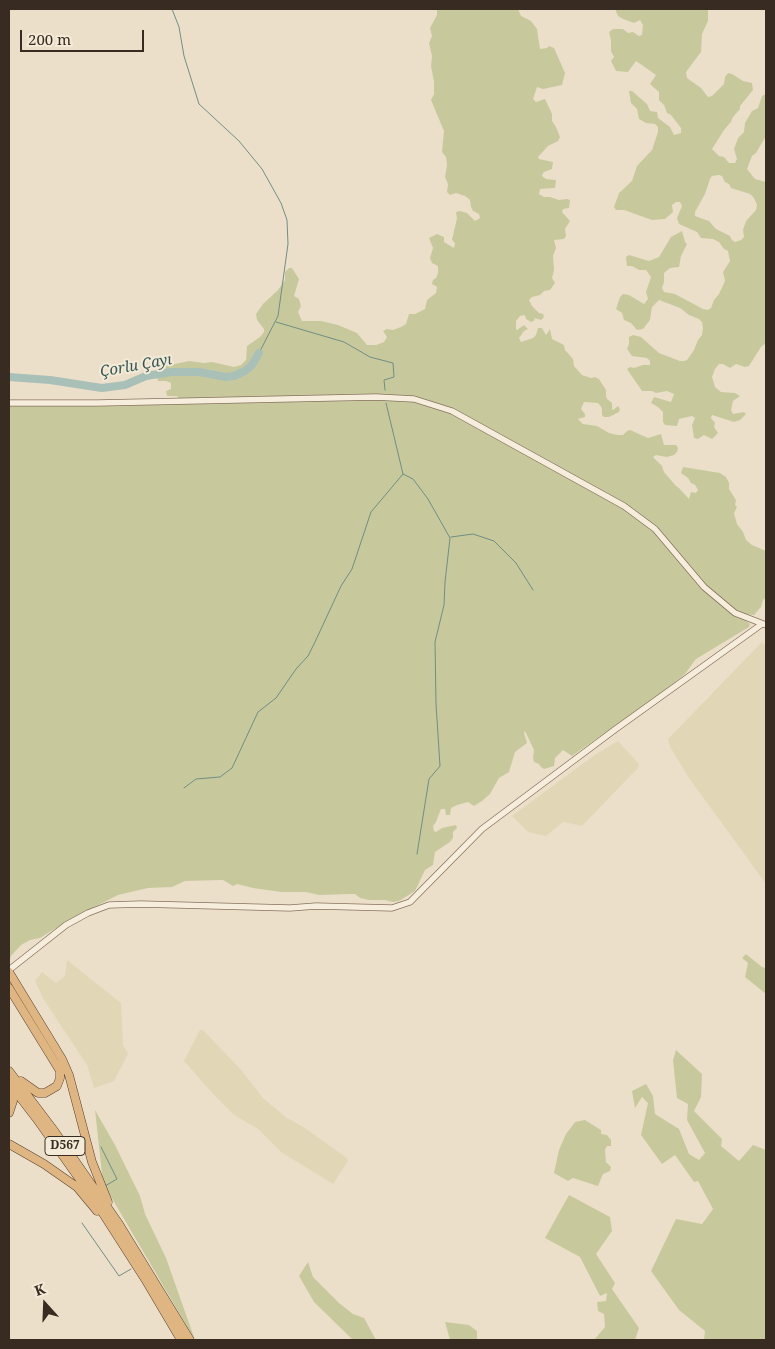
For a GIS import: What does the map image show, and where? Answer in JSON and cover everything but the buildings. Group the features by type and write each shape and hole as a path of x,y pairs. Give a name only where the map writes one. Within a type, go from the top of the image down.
{"highway":[{"path":"9,971 62,1059 69,1075 92,1162 115,1226"},
{"path":"9,988 57,1064 60,1078 57,1086 45,1093 38,1093 26,1086 9,1069"},
{"name":"D567","path":"9,1069 56,1132 190,1340"},
{"name":"D567","path":"9,1083 115,1226 181,1340"},
{"path":"9,1089 13,1101 9,1113"},
{"path":"9,1144 44,1164 76,1187 115,1226"}],"street":[{"path":"9,403 414,399 452,411 624,506 655,529 704,587 735,613 764,624"},
{"path":"9,971 66,925 88,913 109,906 141,904 290,908 316,906 392,908 410,902 482,830 613,731 764,624"}],"shaded area":[{"path":"762,642 766,647 766,884 689,778 670,747 668,739"},
{"path":"618,741 639,764 638,768 582,826 563,822 546,836 528,832 512,816 596,754"},
{"path":"67,960 121,1003 123,1045 128,1054 114,1081 94,1088 87,1065 44,1000 35,981 42,972 56,983 65,976"},
{"path":"200,1030 203,1030 242,1071 263,1098 287,1118 302,1126 347,1158 348,1161 333,1184 281,1152 258,1129 234,1115 184,1061"}],"green space":[{"path":"437,9 518,9 521,16 531,21 537,29 540,49 549,46 554,48 565,73 562,85 543,89 537,87 533,99 536,102 545,99 552,114 552,121 560,137 558,141 548,146 538,157 539,159 553,162 552,169 544,172 542,175 546,179 556,180 555,188 540,189 539,194 559,200 570,200 569,208 563,209 562,212 570,221 565,229 566,236 564,239 554,240 556,248 553,256 554,270 552,278 555,283 550,290 544,291 529,300 532,306 539,313 543,314 544,317 541,320 534,318 535,320 531,322 526,319 525,315 520,316 516,321 517,330 524,325 528,329 519,338 521,342 533,338 538,328 542,328 546,335 550,329 552,339 564,345 565,350 573,359 574,366 582,375 599,379 606,390 607,399 612,403 612,409 618,406 620,409 619,412 609,417 604,417 602,415 602,408 598,403 584,402 581,409 585,417 578,419 583,424 597,426 617,435 623,435 630,430 648,438 661,434 664,445 676,445 678,448 674,455 667,457 656,455 653,457 689,499 691,492 696,493 698,490 681,473 683,467 720,473 726,477 729,489 736,500 735,505 737,507 734,513 737,524 746,540 766,551 766,598 754,615 742,614 742,618 750,624 749,627 696,659 685,674 667,689 572,756 563,750 555,758 554,766 544,769 534,762 534,750 525,731 527,743 515,752 509,772 499,778 490,794 474,806 468,802 451,808 450,815 446,815 445,809 441,809 433,826 434,831 456,825 457,828 453,832 453,838 435,852 433,865 425,870 415,891 399,901 369,900 360,898 355,894 319,895 306,892 281,892 237,884 233,886 223,880 185,881 172,887 148,888 118,895 71,919 40,938 30,940 21,945 11,956 9,962 9,406 147,405 179,399 177,396 167,396 166,391 171,389 171,383 158,381 156,368 189,361 212,362 234,367 241,365 246,360 247,346 264,332 264,329 257,320 256,314 263,304 278,290 285,280 285,272 289,268 292,268 299,279 294,296 299,299 301,306 298,312 302,321 321,321 338,325 357,333 367,345 376,345 384,342 387,337 383,331 401,327 406,324 409,314 415,314 425,309 427,300 436,293 437,287 432,284 438,273 438,266 432,263 430,258 433,248 429,238 437,234 444,237 444,242 454,248 455,243 452,240 457,218 456,212 467,213 475,221 480,218 479,214 473,211 470,200 465,196 456,193 450,195 447,192 448,184 445,177 446,157 442,152 444,131 431,100 434,94 434,82 429,43 432,36 430,28 437,15"},
{"path":"615,9 708,9 708,21 702,34 701,52 686,72 687,78 701,88 708,97 712,96 724,84 728,73 743,81 752,83 753,90 740,106 740,109 712,149 729,163 735,163 737,159 734,149 738,138 744,132 745,123 752,111 758,108 762,96 766,94 766,136 756,153 752,156 747,169 755,179 766,182 766,343 761,347 749,366 745,367 736,364 730,368 719,364 715,369 712,377 715,387 721,392 735,393 740,396 733,401 731,410 733,414 744,412 746,414 740,420 734,422 712,415 711,418 715,423 714,427 718,433 712,439 704,435 698,439 694,438 692,425 695,418 692,416 679,419 677,426 665,425 663,422 663,412 651,403 654,397 671,402 674,394 667,391 656,393 642,391 627,369 650,365 650,361 647,358 632,356 627,349 629,337 633,335 641,337 659,353 684,361 687,360 694,350 702,335 703,328 702,322 699,319 689,315 680,308 659,300 652,307 650,320 643,329 637,330 631,323 624,320 622,313 616,309 620,297 623,294 629,295 644,304 648,299 646,292 651,277 646,270 627,266 626,257 629,255 649,261 659,257 671,237 682,231 687,244 681,256 679,267 670,268 664,273 662,288 664,292 675,294 708,310 711,308 725,281 723,272 730,261 728,251 719,242 713,239 701,238 697,232 679,224 677,218 682,206 680,202 672,205 673,212 665,219 652,220 624,210 616,210 614,207 619,193 632,181 637,166 652,150 658,132 658,127 655,124 646,123 639,119 637,109 631,103 629,91 632,91 647,104 650,111 657,112 658,118 670,127 674,135 681,133 681,128 671,115 667,113 664,105 659,100 659,92 650,84 656,75 636,61 628,72 616,71 611,61 614,57 611,51 609,32 613,29 623,29 628,33 633,32 639,36 642,35 643,25 640,20 634,23 618,16","holes":["712,176 722,176 731,188 750,194 757,205 756,210 746,221 743,230 744,237 735,242 730,236 716,229 709,221 695,216 695,212"]},
{"path":"746,954 766,968 766,994 745,977 748,963 742,958"},
{"path":"676,1050 702,1074 701,1097 694,1111 722,1139 721,1146 739,1161 753,1145 766,1150 766,1340 704,1340 705,1331 679,1310 651,1271 676,1219 702,1224 713,1209 698,1181 694,1182 675,1155 662,1164 641,1135 648,1103 642,1097 635,1108 632,1091 646,1084 653,1096 655,1114 679,1129 689,1154 699,1160 705,1153 687,1120 688,1104 677,1098 673,1060"},
{"path":"95,1110 140,1196 145,1214 166,1258 195,1340 103,1183"},
{"path":"585,1120 601,1130 601,1134 607,1135 611,1140 611,1146 607,1146 605,1150 606,1162 611,1167 610,1171 603,1174 598,1186 573,1178 568,1181 554,1173 559,1150 566,1134 575,1122"},
{"path":"569,1195 610,1217 612,1231 596,1254 615,1283 612,1289 639,1328 635,1340 594,1340 605,1327 604,1314 598,1311 597,1302 606,1301 607,1293 600,1296 580,1257 545,1238"},
{"path":"308,1262 313,1277 339,1303 353,1314 364,1318 376,1340 353,1340 314,1302 299,1276"},
{"path":"445,1322 469,1325 477,1331 477,1340 450,1340"}],"waterway":[{"path":"172,9 179,27 184,56 199,104 239,141 262,169 281,203 287,220 288,244 278,316 259,353"},
{"path":"276,322 344,342 370,357 393,363 394,377 384,380 385,390"},
{"name":"Çorlu Çayı","path":"9,377 50,380 102,388 125,385 146,376 172,372 199,372 226,377 245,371 252,365 259,353"},
{"path":"184,788 196,779 220,777 232,768 258,712 276,698 296,669 308,656 341,586 352,569 371,512 403,474 386,403"},
{"path":"403,474 413,479 428,499 450,538 444,605 435,642 440,766 429,779 417,854"},
{"path":"451,537 473,534 494,541 516,563 533,590"},
{"path":"101,1147 117,1179 105,1186"},
{"path":"82,1223 119,1276 131,1269"}]}
